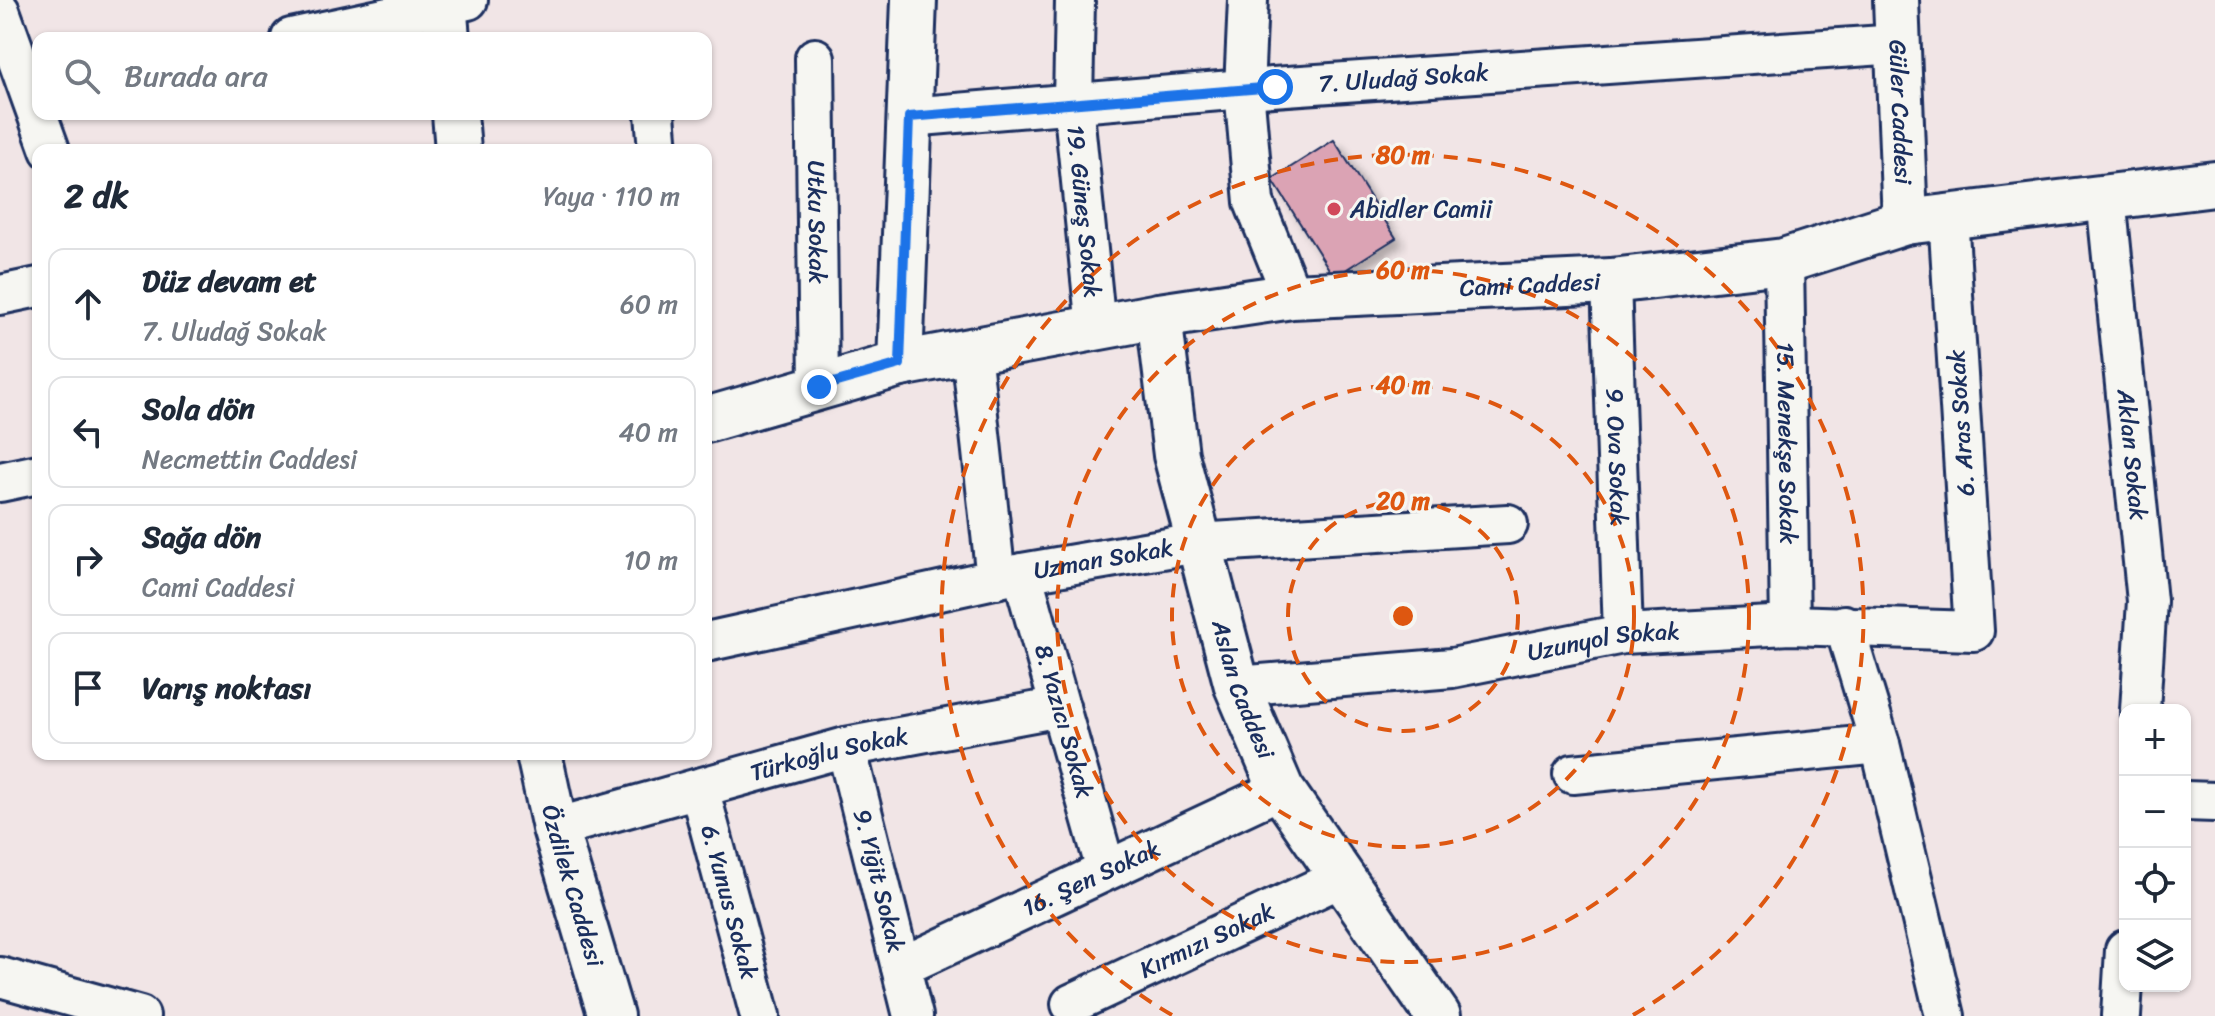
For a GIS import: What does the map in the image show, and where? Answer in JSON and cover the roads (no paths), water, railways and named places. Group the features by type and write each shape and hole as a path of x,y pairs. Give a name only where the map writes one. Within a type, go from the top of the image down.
{"main road":[{"path":"900,364 914,0"},
{"name":"Güler Caddesi","path":"1896,0 1905,222"},
{"path":"456,120 458,144"},
{"name":"Cami Caddesi","path":"712,418 900,364 1159,316 1292,296 1611,281 1784,261 1905,222 2215,184"},
{"name":"Aslan Caddesi","path":"1159,316 1176,455 1237,686 1281,789 1438,1016"},
{"name":"Özdilek Caddesi","path":"540,760 555,828 611,1016"}],"street":[{"name":"19. Güneş Sokak","path":"1075,0 1073,103 1096,328"},
{"path":"1248,0 1244,89 1254,202 1292,296"},
{"path":"0,11 23,99"},
{"path":"332,32 453,14"},
{"name":"7. Uludağ Sokak","path":"909,117 1244,89 1898,44"},
{"name":"Utku Sokak","path":"815,58 819,387"},
{"path":"34,120 47,144"},
{"path":"656,120 658,144"},
{"name":"Aklan Sokak","path":"2106,198 2147,601 2140,704"},
{"name":"6. Aras Sokak","path":"1948,215 1974,631"},
{"name":"15. Menekşe Sokak","path":"1784,261 1790,625"},
{"name":"9. Ova Sokak","path":"1611,281 1623,634"},
{"path":"0,295 32,288"},
{"name":"8. Yazıcı Sokak","path":"971,351 1009,576 1060,707 1106,870"},
{"path":"0,482 32,475"},
{"name":"Uzman Sokak","path":"712,641 1009,576 1197,543 1508,524"},
{"name":"Uzunyol Sokak","path":"1237,686 1452,668 1623,634 1790,625 1974,631"},
{"path":"1844,625 1880,744 1945,1016"},
{"name":"Türkoğlu Sokak","path":"555,828 846,747 1060,707"},
{"path":"1573,774 1880,744"},
{"name":"9. Yiğit Sokak","path":"846,747 901,967 904,1013"},
{"name":"6. Yunus Sokak","path":"699,788 760,1016"},
{"name":"16. Şen Sokak","path":"901,967 1281,789"},
{"path":"2191,801 2215,802"},
{"name":"Kırmızı Sokak","path":"1071,1004 1342,877"},
{"path":"0,977 140,1016"},
{"path":"2121,1016 2122,992"}],"place":[{"name":"Abidler Camii","path":"1334,209"}]}
